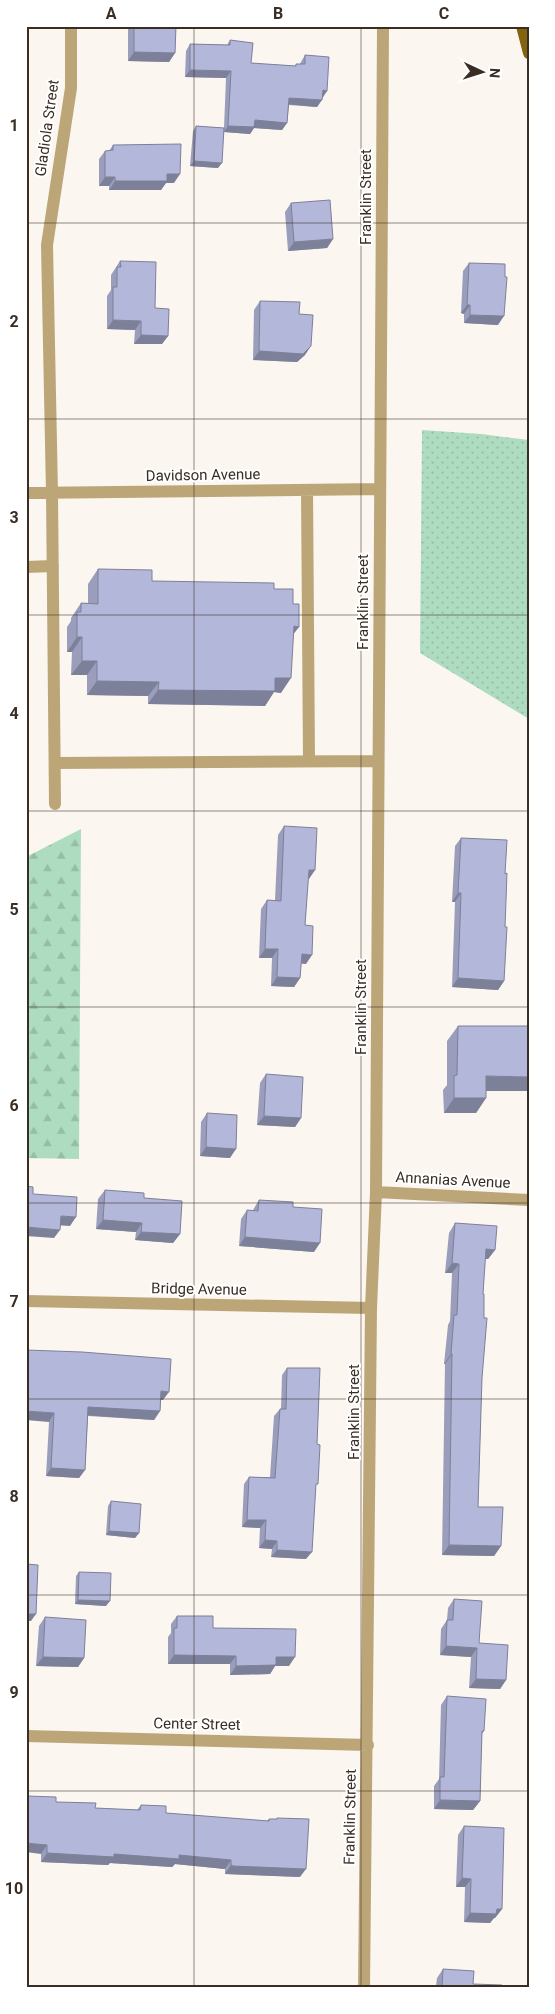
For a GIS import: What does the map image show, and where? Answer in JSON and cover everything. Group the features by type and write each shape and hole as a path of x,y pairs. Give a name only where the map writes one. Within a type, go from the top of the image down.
{"main road":[{"path":"522,26 529,53"}],"street":[{"name":"Gladiola Street","path":"55,804 47,245 71,88 71,26"},
{"name":"Franklin Street","path":"364,1988 371,1308 376,1192 383,26"},
{"name":"Davidson Avenue","path":"26,493 380,489"},
{"path":"307,490 310,761"},
{"path":"26,567 53,566"},
{"path":"55,763 378,761"},
{"name":"Annanias Avenue","path":"376,1192 529,1200"},
{"name":"Bridge Avenue","path":"26,1301 371,1308"},
{"name":"Center Street","path":"26,1736 368,1745"}],"green space":[{"path":"422,430 481,434 529,440 529,719 420,653"},
{"path":"81,829 79,1159 26,1158 26,857"}],"building":[{"path":"134,26 176,26 175,53 134,52"},
{"path":"230,40 253,43 251,63 296,66 296,64 305,64 305,55 329,57 327,91 323,90 322,100 289,98 287,123 255,120 254,127 228,126 231,71 190,70 190,44 230,45"},
{"path":"196,126 224,128 222,163 194,161"},
{"path":"181,144 180,174 167,174 167,181 115,181 115,177 105,177 105,151 113,150 113,145"},
{"path":"330,200 333,239 294,242 291,203"},
{"path":"120,261 156,262 155,308 169,309 168,336 141,335 141,321 113,320 113,287 117,287 117,267 121,267"},
{"path":"469,263 505,264 505,277 507,277 504,316 470,315 470,305 467,305"},
{"path":"260,301 300,302 299,314 313,315 311,346 303,354 259,351"},
{"path":"98,569 152,570 152,581 274,583 274,589 293,589 293,604 299,604 299,627 294,626 291,678 275,678 275,691 158,690 159,682 97,681 97,661 82,661 82,637 77,637 77,612 81,612 81,603 98,604"},
{"path":"26,750 28,750 27,788 26,788"},
{"path":"284,826 317,828 315,870 309,870 305,925 313,926 312,955 302,954 300,978 277,977 278,949 265,949 267,900 281,901"},
{"path":"461,838 507,840 505,927 507,927 504,981 458,978 461,893 458,893"},
{"path":"458,1026 529,1026 529,1077 486,1076 486,1098 454,1098 454,1076 457,1075"},
{"path":"266,1074 303,1077 301,1118 264,1116"},
{"path":"207,1113 237,1115 236,1149 206,1147"},
{"path":"26,1186 33,1187 33,1194 77,1197 76,1217 61,1216 60,1230 26,1227"},
{"path":"105,1190 144,1193 144,1198 182,1201 180,1234 141,1232 142,1223 103,1220"},
{"path":"259,1200 293,1202 293,1207 322,1209 320,1243 245,1237 247,1210 258,1211"},
{"path":"455,1223 497,1226 495,1250 486,1249 483,1294 484,1318 487,1318 482,1378 478,1507 503,1507 501,1546 449,1545 451,1354 454,1315 457,1315 459,1264 452,1263"},
{"path":"26,1350 171,1359 169,1392 161,1391 160,1411 88,1407 85,1470 51,1468 54,1413 26,1411"},
{"path":"287,1368 320,1368 317,1444 320,1445 312,1552 277,1550 277,1541 265,1540 266,1520 247,1520 249,1477 275,1478 280,1409 286,1409"},
{"path":"111,1501 141,1504 139,1533 109,1531"},
{"path":"26,1564 38,1565 36,1614 26,1614"},
{"path":"79,1572 111,1573 110,1601 78,1600"},
{"path":"454,1599 482,1601 479,1643 508,1645 506,1680 476,1679 477,1648 446,1646 447,1620 453,1620"},
{"path":"177,1616 213,1616 213,1628 296,1629 295,1657 276,1657 276,1665 236,1666 236,1656 174,1655 174,1628 177,1628"},
{"path":"45,1617 86,1620 84,1658 43,1657"},
{"path":"447,1696 486,1699 484,1731 482,1731 480,1801 440,1800 440,1777 444,1777"},
{"path":"26,1796 56,1797 56,1802 96,1803 95,1808 140,1810 141,1805 166,1806 166,1813 269,1821 269,1819 277,1818 309,1819 306,1869 233,1866 231,1865 231,1860 179,1855 179,1859 114,1854 114,1857 47,1853 47,1845 26,1843"},
{"path":"464,1826 504,1828 502,1909 497,1909 496,1914 470,1913 471,1879 462,1878"},
{"path":"443,1969 474,1971 473,1984 502,1985 502,1988 434,1988 434,1986 442,1987"}]}
